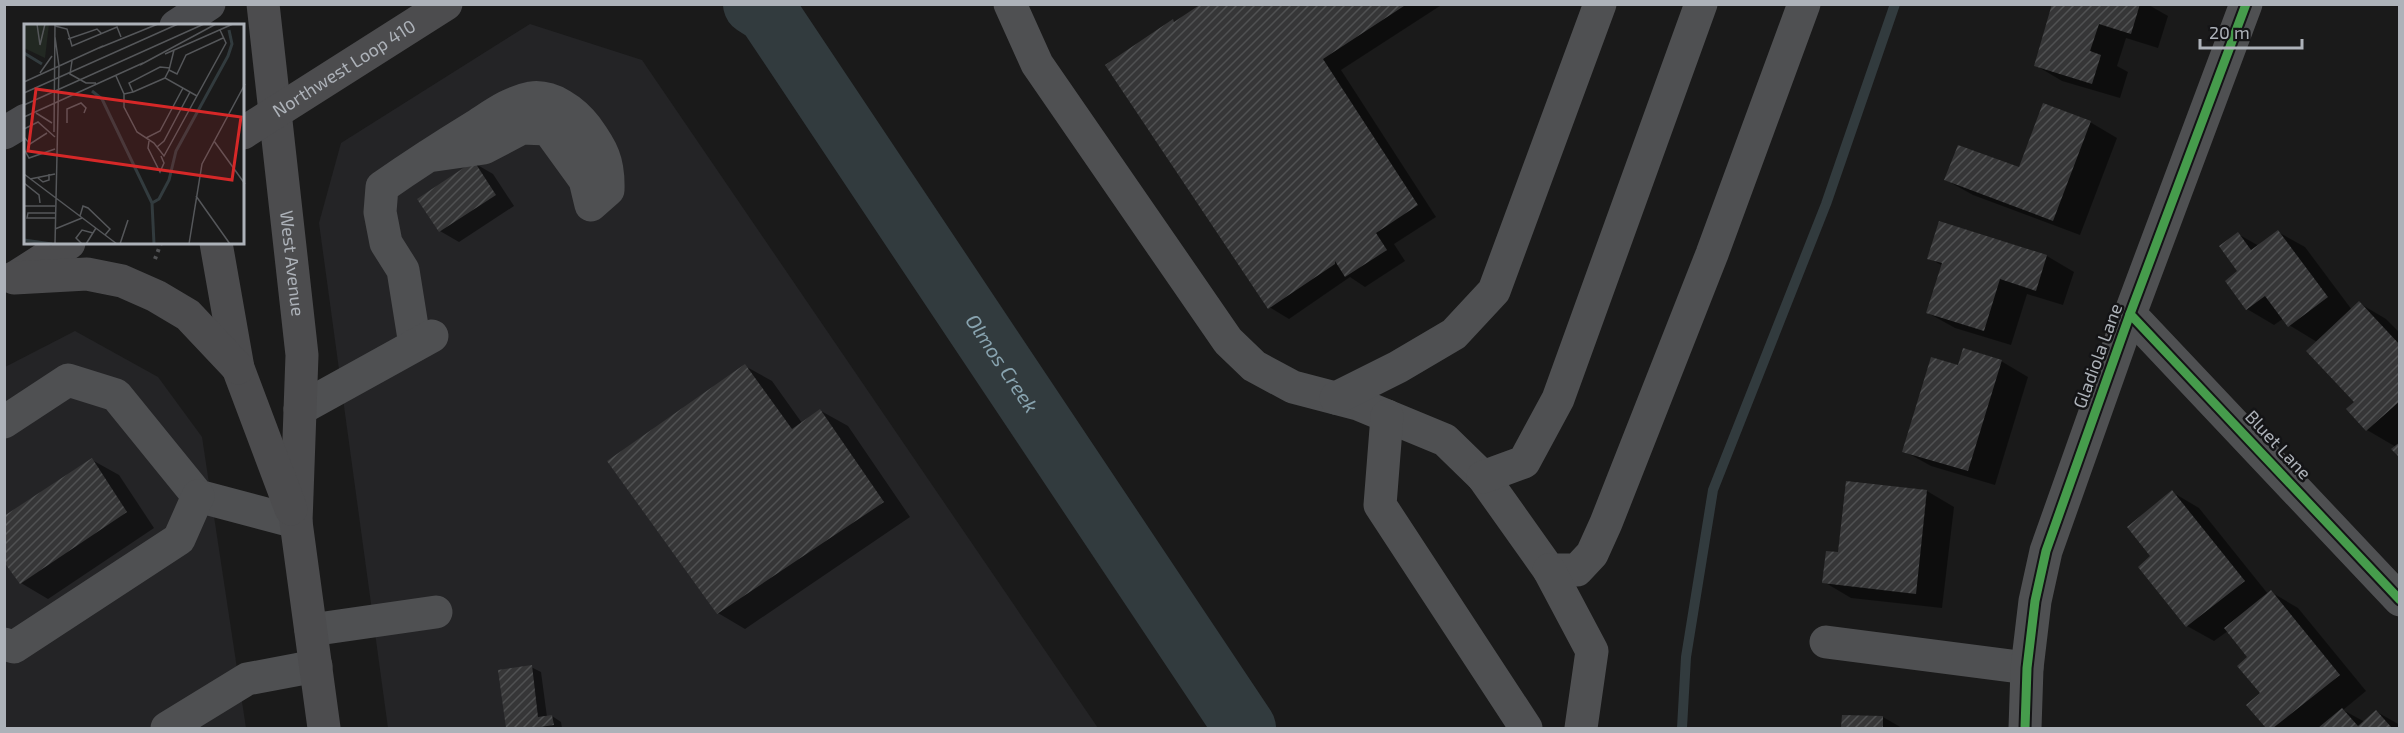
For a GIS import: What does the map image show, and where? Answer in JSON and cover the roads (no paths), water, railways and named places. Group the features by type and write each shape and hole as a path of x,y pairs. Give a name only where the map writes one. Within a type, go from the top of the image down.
{"highway":[{"path":"179,24 209,4"},
{"path":"4,133 24,121"}],"main road":[{"path":"182,4 185,24"},
{"name":"West Avenue","path":"263,4 302,355 296,522 324,729"},
{"name":"Northwest Loop 410","path":"244,132 446,4"},
{"path":"9,281 67,244"},
{"name":"West Avenue","path":"216,244 238,368 296,522"},
{"path":"9,281 87,274 122,281 156,296 188,315 238,368"}],"street":[{"path":"1010,4 1037,64 1228,341 1254,366 1293,387 1358,404 1446,440 1483,477 1549,570 1592,651 1581,729"},
{"path":"1336,399 1398,367 1454,334 1494,291 1600,4"},
{"path":"1483,477 1524,462 1558,399 1701,4"},
{"path":"1549,570 1577,570 1592,554 1606,523 1712,254 1804,4"},
{"name":"Gladiola Lane","path":"2025,729 2027,668 2035,601 2046,551 2130,314 2246,4"},
{"path":"300,409 423,341 403,270 386,243 380,212 382,188 512,103 534,98 555,101 580,119 600,145 609,169 608,190 591,205"},
{"name":"Bluet Lane","path":"2130,314 2400,600"},
{"path":"4,423 68,380 116,395 198,496 296,522"},
{"path":"1387,416 1380,505 1526,729"},
{"path":"4,644 14,647 179,539 198,496"},
{"path":"311,630 436,612"},
{"path":"1826,642 2027,668"},
{"path":"166,729 247,680 316,666"}],"waterway":[{"name":"Olmos Creek","path":"754,4 768,13 1245,728"},
{"path":"1682,728 1686,657 1713,490 1826,204 1895,4"}]}
